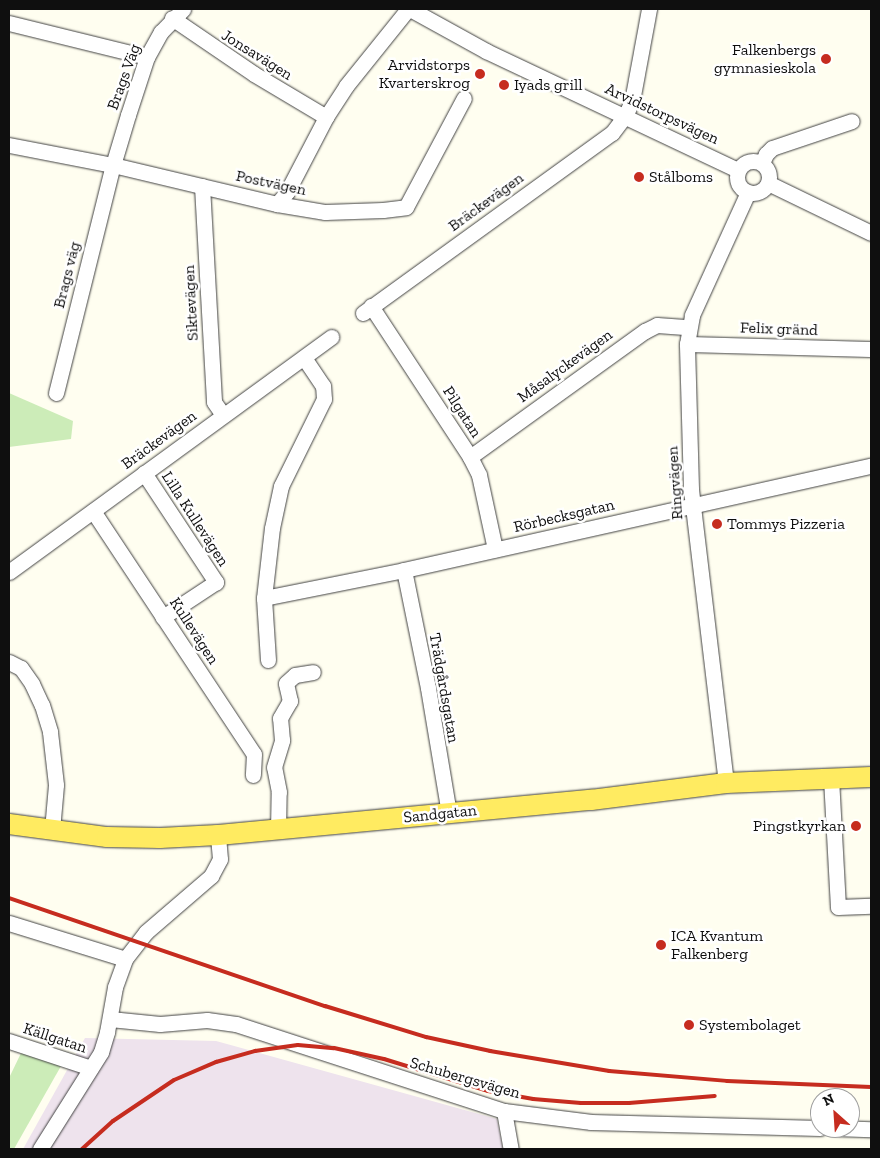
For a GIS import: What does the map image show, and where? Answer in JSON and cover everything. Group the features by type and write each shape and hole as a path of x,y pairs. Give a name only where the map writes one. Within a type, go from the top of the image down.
{"main road":[{"name":"Sandgatan","path":"9,824 107,837 218,836 616,797 726,783 871,777"}],"street":[{"name":"Arvidstorpsvägen","path":"409,9 486,51 738,170"},
{"path":"277,204 287,192 326,117 346,86 409,9"},
{"name":"Bräckevägen","path":"367,310 612,133 625,116 632,101 649,9"},
{"name":"Jonsavägen","path":"178,13 254,74 326,117"},
{"name":"Brags Väg","path":"113,166 147,57 161,32 178,13"},
{"path":"9,23 147,57"},
{"name":"Postvägen","path":"9,145 113,166 277,204 325,212 352,213 406,207 464,98"},
{"path":"762,163 766,154 772,148 852,121"},
{"path":"746,162 762,163 769,174 768,183 758,192 748,192 739,186 737,180 738,170 746,162"},
{"name":"Brags väg","path":"56,393 113,166"},
{"path":"768,183 871,233"},
{"name":"Siktevägen","path":"202,186 214,402 223,415"},
{"name":"Ringvägen","path":"726,783 692,505 686,344 688,327 748,192"},
{"name":"Pilgatan","path":"367,310 470,457 479,475 495,549"},
{"name":"Måsalyckevägen","path":"470,457 645,331 657,325 688,327"},
{"name":"Bräckevägen","path":"9,572 331,337"},
{"name":"Felix gränd","path":"686,344 871,349"},
{"path":"268,660 264,598 266,564 281,486 324,399 323,386 304,358"},
{"name":"Rörbecksgatan","path":"264,598 404,570 871,466"},
{"name":"Lilla Kullevägen","path":"144,473 216,582 163,617"},
{"name":"Kullevägen","path":"93,511 254,754 252,775"},
{"name":"Trädgårdsgatan","path":"404,570 428,688 448,813"},
{"path":"9,662 21,668 32,684 42,705 50,732 56,785 52,830"},
{"path":"278,831 279,792 274,768 282,740 280,718 290,702 286,683 296,675 313,672"},
{"path":"831,778 838,908 871,906"},
{"path":"40,1149 101,1052 110,1019 115,987 125,959 146,932 211,876 220,858 218,836"},
{"path":"9,923 125,959"},
{"name":"Schubergsvägen","path":"110,1019 160,1024 207,1020 236,1024 504,1111 591,1122 810,1128"},
{"name":"Källgatan","path":"9,1041 71,1059 91,1068"},
{"path":"504,1111 511,1149"}],"shaded area":[{"path":"85,1038 216,1041 497,1119 503,1149 23,1149"}],"green space":[{"path":"9,393 73,421 71,439 9,447"},
{"path":"23,1049 61,1066 14,1149 9,1149 9,1078"}],"railway":[{"path":"9,898 325,1006 426,1037 490,1051 609,1071 727,1081 871,1087"},
{"path":"82,1149 113,1121 174,1080 216,1062 255,1051 298,1045 334,1048 384,1059 488,1091 533,1099 581,1103 629,1103 715,1096"}],"place":[{"name":"Falkenbergs gymnasieskola","path":"826,59"},
{"name":"Arvidstorps Kvarterskrog","path":"480,74"},
{"name":"Iyads grill","path":"504,85"},
{"name":"Stålboms","path":"639,177"},
{"name":"Tommys Pizzeria","path":"717,524"},
{"name":"Pingstkyrkan","path":"856,826"},
{"name":"ICA Kvantum Falkenberg","path":"661,945"},
{"name":"Systembolaget","path":"689,1025"}]}
